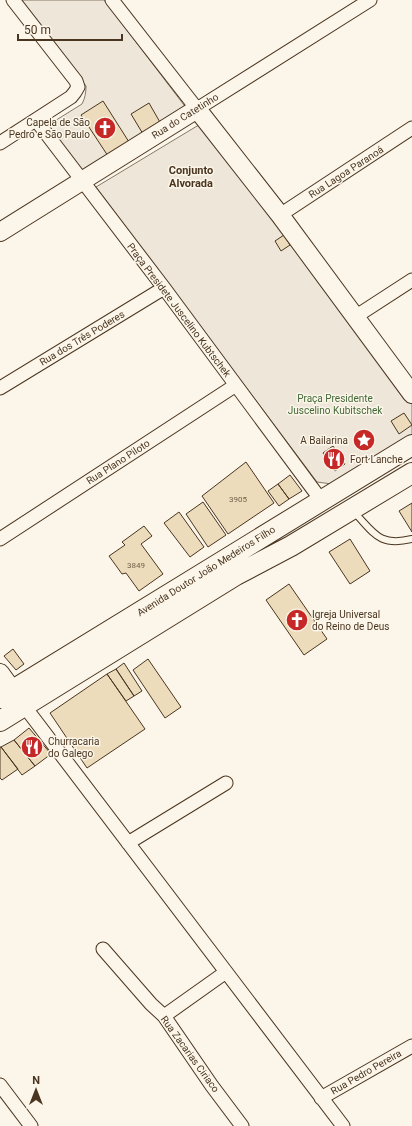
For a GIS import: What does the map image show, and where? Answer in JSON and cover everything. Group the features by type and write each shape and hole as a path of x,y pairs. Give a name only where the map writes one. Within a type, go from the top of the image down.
{"main road":[{"name":"Rua do Catetinho","path":"0,232 197,109"},
{"path":"197,109 280,215 412,394"},
{"name":"Avenida Doutor João Medeiros Filho","path":"6,694 412,445"},
{"path":"377,493 401,469 412,462"},
{"name":"Avenida Doutor João Medeiros Filho","path":"0,721 25,707 236,575 291,546 412,473"},
{"path":"291,546 285,538 286,531 313,512 320,505 321,500"},
{"path":"0,674 6,694 25,707"}],"street":[{"path":"0,143 71,96 76,92 78,87 76,81 13,0"},
{"name":"Rua do Catetinho","path":"197,109 370,0"},
{"path":"119,2 197,109"},
{"name":"Praça Presidete Juscelino Kubtschek","path":"36,120 164,288 321,500"},
{"name":"Rua Lagoa Paranoá","path":"280,215 412,128"},
{"path":"355,317 412,280"},
{"name":"Rua dos Três Poderes","path":"0,388 164,288"},
{"name":"Rua Plano Piloto","path":"0,539 236,385"},
{"path":"25,707 343,1126"},
{"path":"128,843 226,783"},
{"name":"Rua Zacarias Ciriaco","path":"103,949 150,1004 164,1016 212,1086 242,1126"},
{"path":"164,1016 226,972"},
{"name":"Rua Pedro Pereira","path":"321,1098 412,1046"},
{"path":"0,1085 31,1126"}],"lane":[{"path":"351,509 376,536 387,541 400,542 412,540"}],"green space":[{"path":"20,0 104,0 187,109 85,174 50,130 53,122 82,104 86,86"},
{"name":"Praça Presidente Juscelino Kubitschek","path":"202,123 412,403 412,440 339,485 317,482 96,187"}],"building":[{"name":"Capela de São Pedro e São Paulo","path":"103,101 129,142 108,156 81,115"},
{"path":"149,103 161,124 143,134 131,114"},
{"path":"284,235 290,245 281,251 275,241"},
{"path":"404,413 412,425 399,434 391,421"},
{"name":"Fort Lanche","path":"333,446 345,464 335,471 323,453"},
{"path":"246,462 274,503 228,534 202,496"},
{"path":"290,475 302,491 289,499 278,484"},
{"path":"278,484 289,499 279,506 268,491"},
{"path":"203,502 226,535 208,547 186,514"},
{"path":"412,503 412,532 399,511"},
{"path":"179,512 204,547 190,557 164,523"},
{"path":"144,526 152,536 141,544 163,574 139,591 126,573 122,574 109,556 125,545 122,542"},
{"path":"350,539 370,571 350,584 329,552"},
{"name":"Igreja Universal do Reino de Deus","path":"289,584 327,639 304,655 266,600"},
{"path":"13,649 24,664 16,670 4,656"},
{"path":"148,659 181,707 165,718 133,670"},
{"path":"124,663 142,691 134,696 116,669"},
{"path":"116,669 134,696 126,701 107,674"},
{"path":"107,674 145,729 87,768 50,713"},
{"name":"Churracaria do Galego","path":"29,728 51,754 35,766 14,740"},
{"path":"14,740 35,766 22,775 1,747"},
{"path":"0,747 18,769 2,780 0,778"}],"place":[{"name":"Capela de São Pedro e São Paulo","path":"105,128"},
{"name":"A Bailarina","path":"364,440"},
{"name":"Fort Lanche","path":"334,459"},
{"name":"Igreja Universal do Reino de Deus","path":"297,620"},
{"name":"Churracaria do Galego","path":"32,747"}],"district":[{"name":"Conjunto Alvorada","path":"191,176"}]}
